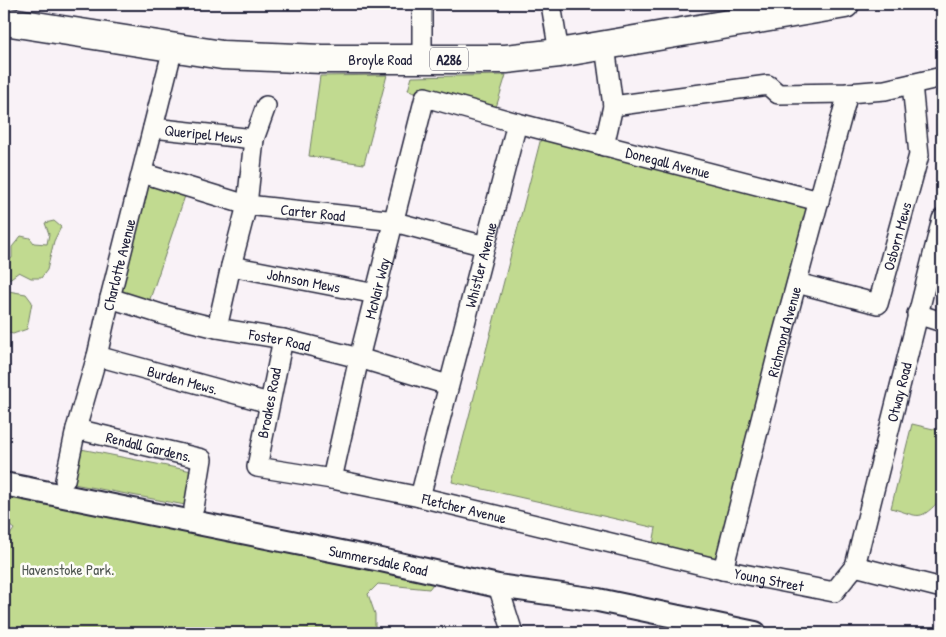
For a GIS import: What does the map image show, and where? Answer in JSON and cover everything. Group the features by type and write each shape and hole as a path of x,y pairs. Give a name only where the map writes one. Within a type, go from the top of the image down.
{"main road":[{"name":"Broyle Road","path":"4,21 222,55 266,58 506,59 605,46 763,11 845,4"}],"street":[{"path":"422,4 422,60"},
{"path":"551,4 559,53"},
{"path":"604,146 614,106 605,46"},
{"name":"Charlotte Avenue","path":"65,480 76,429 97,356 173,48"},
{"path":"614,106 768,85 778,94 848,93 885,90 942,77"},
{"name":"Osborn Mews","path":"797,283 878,304 919,155 912,84"},
{"name":"Richmond Avenue","path":"723,570 848,93"},
{"name":"McNair Way","path":"332,479 359,358 425,97 517,123"},
{"name":"Queripel Mews","path":"248,204 254,139 266,106"},
{"name":"Donegall Avenue","path":"517,123 819,201"},
{"name":"Whistler Avenue","path":"420,497 517,123"},
{"name":"Queripel Mews","path":"153,128 254,139"},
{"name":"Carter Road","path":"142,173 248,204 393,222 485,246"},
{"path":"217,328 248,204"},
{"name":"Otway Road","path":"855,566 942,219"},
{"name":"Johnson Mews","path":"231,266 376,294"},
{"name":"Foster Road","path":"110,298 164,315 217,328 283,339 359,358 448,385"},
{"path":"917,314 942,322"},
{"name":"Broakes Road","path":"257,467 283,339"},
{"name":"Burden Mews.","path":"97,356 269,403"},
{"name":"Rendall Gardens.","path":"76,429 202,459 194,508"},
{"name":"Fletcher Avenue","path":"257,467 332,479 420,497 672,557"},
{"name":"Summersdale Road","path":"4,484 381,560 498,586 598,600 731,631 755,633"},
{"name":"Young Street","path":"672,557 723,570 834,592 855,566"},
{"path":"855,566 942,588"},
{"path":"498,586 513,633"}],"green space":[{"path":"387,75 364,164 309,156 320,76"},
{"path":"506,75 494,114 408,90 412,77"},
{"path":"541,138 807,208 717,559 653,544 656,528 452,482"},
{"path":"147,178 188,187 148,305 117,294"},
{"path":"54,221 61,227 54,241 47,270 41,278 31,278 19,272 8,280 8,291 26,294 32,302 27,329 13,334 4,332 4,262 12,258 12,247 21,236 30,238 34,243 47,244 49,234 45,223"},
{"path":"912,424 942,431 942,498 929,511 919,515 908,514 891,508"},
{"path":"76,448 192,471 185,505 68,483"},
{"name":"Havenstoke Park.","path":"4,490 437,579 429,589 378,584 368,594 375,614 375,633 4,633 4,544 14,529 4,525"}]}
